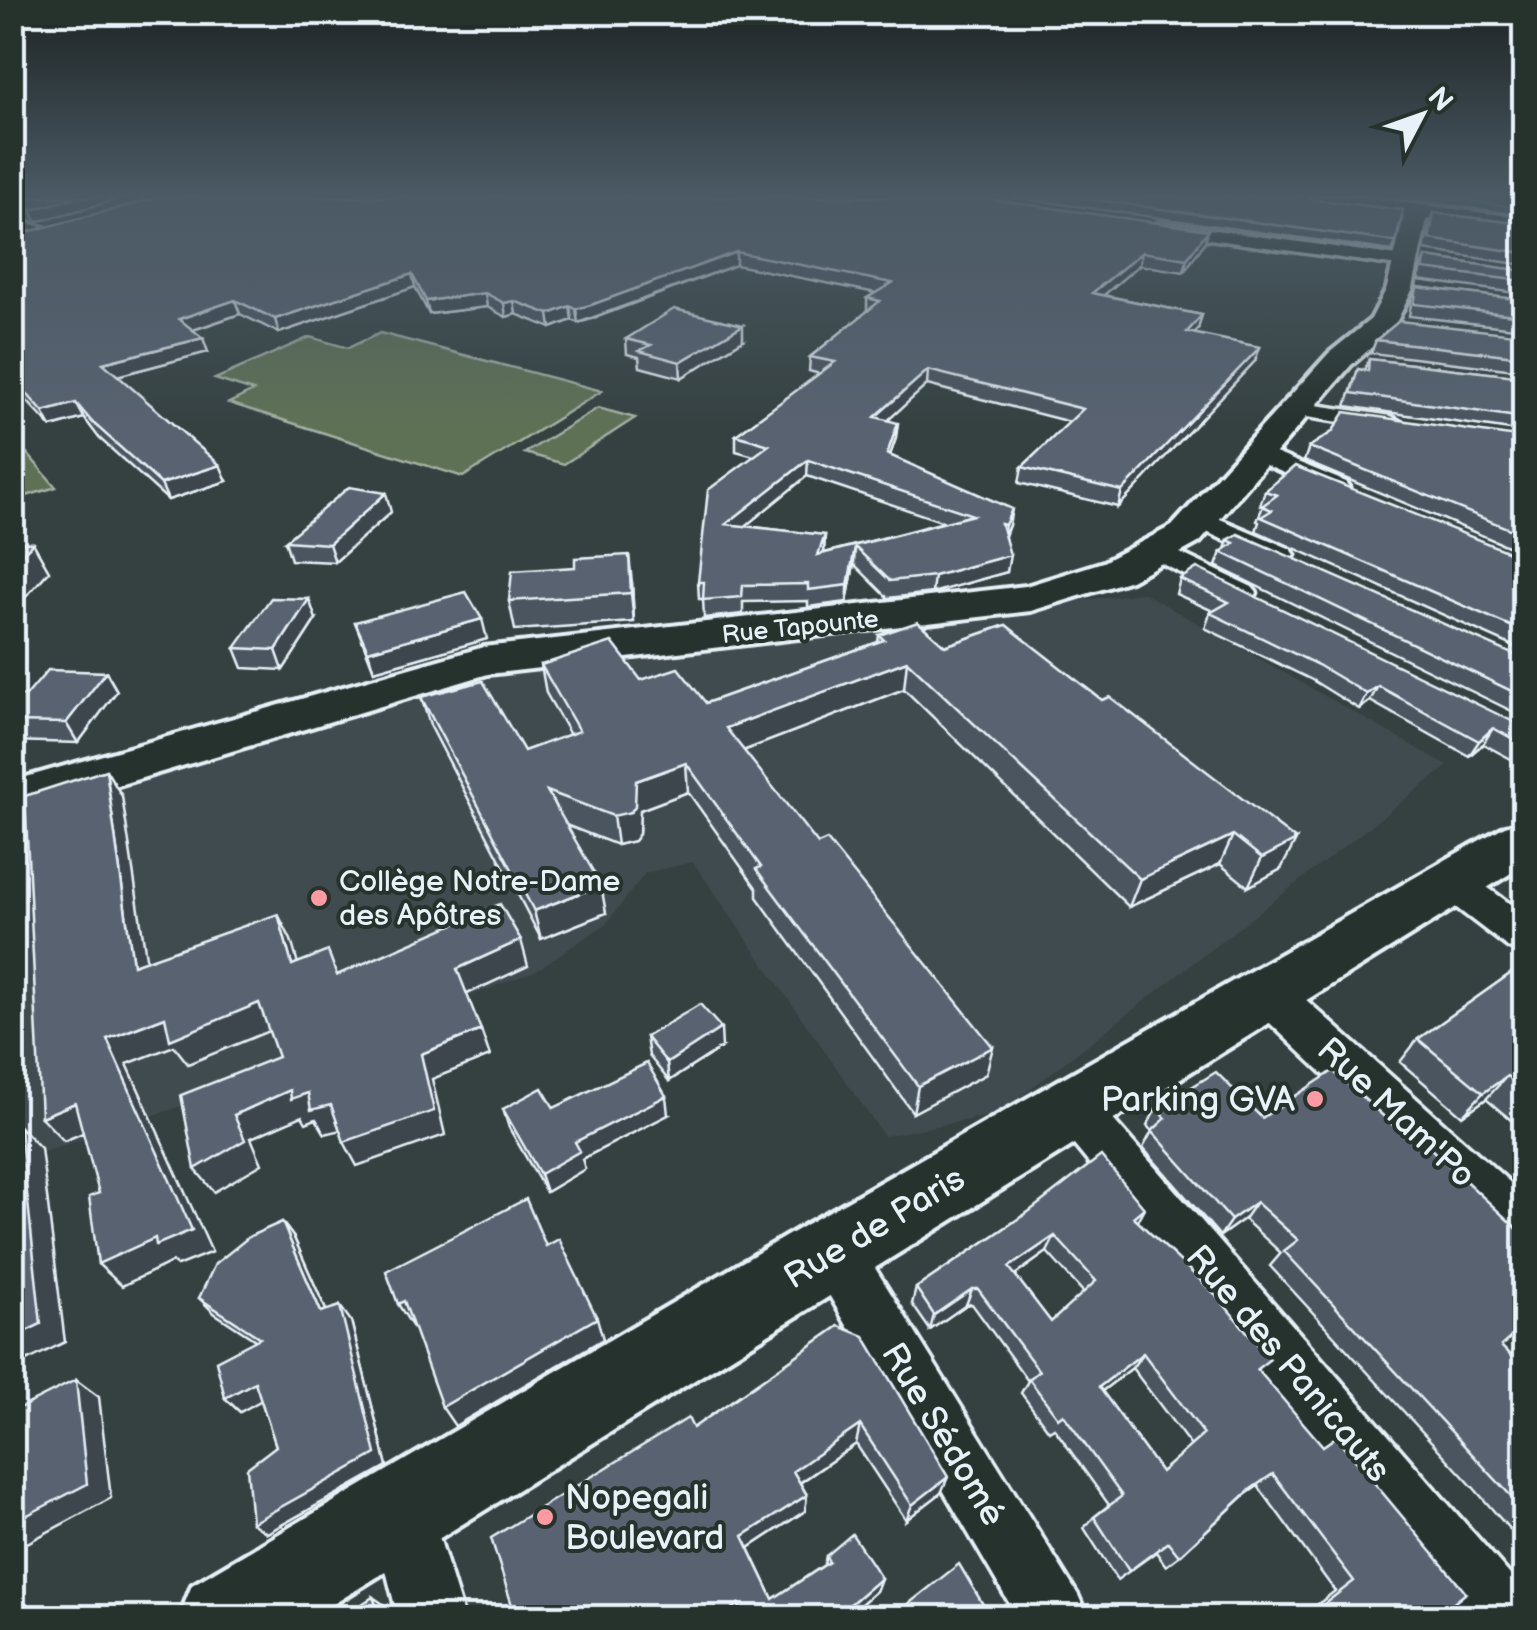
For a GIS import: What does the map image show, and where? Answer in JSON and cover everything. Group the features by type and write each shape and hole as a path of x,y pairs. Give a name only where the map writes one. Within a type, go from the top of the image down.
{"street":[{"path":"1298,273 1395,303 1402,273"},
{"name":"Rue Tapounte","path":"12,799 484,661 1030,598 1077,586 1159,551 1186,534 1256,452 1395,303"},
{"path":"1295,409 1410,426"},
{"path":"1256,452 1364,498"},
{"path":"1201,518 1308,568"},
{"path":"1159,551 1264,604"},
{"name":"Rue de Paris","path":"225,1618 833,1250 1524,840"},
{"path":"1454,885 1524,936"},
{"name":"Rue Mam'Po","path":"1269,994 1524,1229"},
{"name":"Rue des Panicauts","path":"1074,1108 1504,1618"},
{"name":"Rue Sédomé","path":"833,1250 1054,1618"},
{"path":"402,1510 430,1618"}],"shaded area":[{"name":"Collège Notre-Dame des Apôtres","path":"1144,593 1448,766 998,1114 884,1136 693,862 645,873 606,924 535,971 436,1009 329,1057 13,1162 13,812 489,668"}],"green space":[{"path":"380,333 602,391 463,477 229,403 253,391 215,379 310,337 348,348"},
{"path":"598,408 635,418 564,464 525,453"},
{"path":"20,445 56,487 13,500 13,447"}],"building":[{"path":"12,273 678,273 591,305 576,309 570,306 549,314 514,301 504,303 485,293 426,301 412,274 275,319 235,300 179,319 203,338 103,363 220,465 161,484 76,403 43,412 20,386 12,388"},
{"path":"842,273 1116,273 1092,293 1202,315 1187,332 1260,347 1122,491 1022,467 1083,409 928,370 875,417 898,423 887,454 1012,509 1005,525 1001,524 1010,555 934,576 890,581 855,547 848,585 808,590 808,584 743,585 742,597 703,600 704,582 698,582 708,490 769,445 736,435 835,362 810,357 880,301 867,298 892,283","holes":["808,460 973,515 818,555 825,535 726,524"]},
{"path":"1457,273 1524,273 1524,281"},
{"path":"1417,287 1524,300 1524,316 1414,304"},
{"path":"674,309 743,325 680,362 639,351 651,345 626,339"},
{"path":"1399,321 1524,335 1524,357 1376,340"},
{"path":"1369,359 1524,377 1524,418 1351,393 1358,369 1368,371"},
{"path":"1345,412 1524,438 1524,535 1309,447 1332,432"},
{"path":"1295,466 1524,558 1524,632 1261,517 1272,510 1262,506 1277,495 1265,491"},
{"path":"349,487 386,493 329,544 285,541"},
{"path":"1238,534 1524,659 1524,697 1221,552 1234,543 1228,540"},
{"path":"12,542 33,543 12,564"},
{"path":"629,555 631,593 509,601 512,571 575,567 575,558"},
{"path":"1197,568 1524,727 1524,745 1493,728 1479,741 1378,686 1367,694 1318,665 1210,613 1229,602 1180,579"},
{"path":"466,592 482,619 368,651 355,622"},
{"path":"271,598 309,599 276,650 235,648"},
{"path":"918,622 945,646 1006,625 1102,700 1110,697 1296,840 1262,858 1233,835 1140,879 907,661 726,728 818,844 827,840 993,1047 918,1086 756,869 761,867 686,763 636,781 635,806 631,812 613,816 547,791 601,885 534,911 421,697 483,681 524,751 579,731 541,665 612,642 641,680 678,668 706,703 884,640 879,635"},
{"path":"48,670 106,672 66,723 12,722 12,698 26,696"},
{"path":"106,770 133,965 278,914 292,965 328,951 337,975 500,904 521,940 457,969 481,1030 421,1054 434,1111 344,1142 331,1105 311,1110 308,1093 291,1099 290,1090 234,1115 245,1140 195,1169 181,1095 278,1057 259,1003 170,1040 165,1017 107,1039 192,1230 156,1245 155,1238 98,1264 89,1197 99,1193 75,1103 41,1117 25,796"},
{"path":"1524,964 1524,1089 1507,1076 1483,1093 1418,1039"},
{"path":"700,1004 721,1028 667,1063 646,1037"},
{"path":"647,1063 666,1096 575,1142 580,1151 540,1174 503,1109 542,1088 554,1108"},
{"path":"1333,1071 1409,1139 1415,1134 1524,1235 1524,1326 1501,1346 1524,1369 1524,1510 1284,1251 1298,1240 1256,1202 1231,1220 1152,1131 1166,1118 1156,1109 1216,1072 1262,1118"},
{"path":"20,1127 41,1324 12,1338 12,1130"},
{"path":"1101,1156 1144,1208 1133,1217 1215,1294 1270,1359 1257,1369 1323,1446 1336,1437 1466,1593 1450,1606 1459,1618 1306,1618 1354,1581 1273,1474 1251,1489 1179,1556 1168,1542 1129,1571 1094,1517 1122,1496 1063,1414 1058,1418 1029,1379 1039,1371 978,1289 972,1289 934,1315 916,1288 1027,1213","holes":["1055,1236 1096,1281 1051,1322 1009,1267","1143,1353 1204,1434 1161,1472 1099,1387"]},
{"path":"526,1199 546,1246 559,1239 597,1318 442,1407 404,1301 398,1304 386,1271"},
{"path":"282,1222 321,1312 340,1306 376,1454 252,1523 247,1468 276,1446 255,1382 225,1398 216,1361 260,1338 199,1298 215,1264 250,1236"},
{"path":"839,1326 864,1336 948,1477 912,1505 860,1425 793,1471 807,1495 743,1536 773,1599 829,1562 826,1556 852,1534 881,1578 841,1612 843,1618 745,1618 739,1604 720,1618 516,1618 491,1538 688,1418 693,1428"},
{"path":"76,1380 87,1484 12,1523 12,1412"},
{"path":"959,1564 991,1618 914,1618 907,1605"},
{"path":"373,1597 377,1608 402,1609 404,1618 340,1618"}],"place":[{"name":"Collège Notre-Dame des Apôtres","path":"319,898"},
{"name":"Parking GVA","path":"1315,1099"},
{"name":"Nopegali Boulevard","path":"545,1517"}]}
